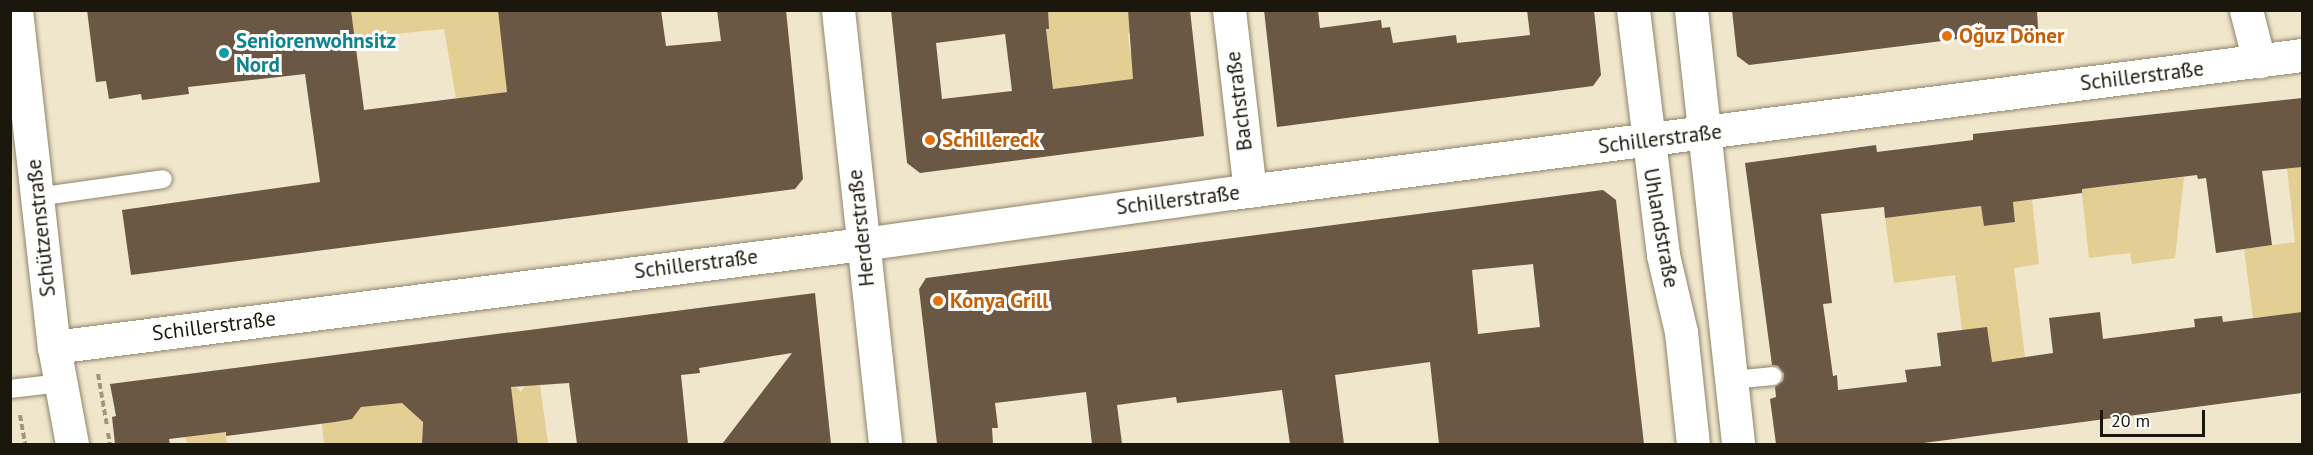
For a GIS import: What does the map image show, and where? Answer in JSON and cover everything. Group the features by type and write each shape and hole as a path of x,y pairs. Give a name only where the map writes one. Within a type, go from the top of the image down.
{"street":[{"name":"Schützenstraße","path":"16,10 54,346 72,444"},
{"name":"Herderstraße","path":"838,10 885,444"},
{"name":"Bachstraße","path":"1229,10 1250,191"},
{"name":"Uhlandstraße","path":"1633,10 1647,141 1663,255 1681,333 1693,444"},
{"path":"1691,10 1738,444"},
{"path":"2246,10 2259,60"},
{"name":"Schillerstraße","path":"54,346 863,244 1250,191 2302,55"}],"lane":[{"path":"37,197 163,179"},
{"path":"1731,380 1773,376"},
{"path":"10,389 61,383"}],"path":[{"path":"97,367 110,444"}],"shaded area":[{"path":"351,11 510,11 507,92 456,98 444,29 355,38"},
{"path":"1044,11 1128,11 1133,32 1128,33 1130,53 1135,52 1153,90 1097,83 1074,86 1054,96"},
{"path":"2301,157 2302,312 2253,318 2244,249 2295,242 2286,159"},
{"path":"2184,177 2175,258 2132,264 2130,253 2089,258 2081,185 2100,187"},
{"path":"2032,200 2039,264 2014,268 2025,357 1984,363 1962,330 1955,275 1894,283 1885,218 1981,206 1985,226 2015,222 2013,202"},
{"path":"540,385 548,444 518,444 516,430 498,432 491,390 516,387 521,392 525,386"},
{"path":"423,399 422,444 324,444 322,424 356,414 361,407"},
{"path":"225,427 226,441 230,444 188,444 181,431"}],"building":[{"path":"87,10 351,10 364,110 507,92 498,10 661,10 666,46 721,41 717,10 786,10 803,179 795,189 131,275 122,210 320,182 305,74 188,87 189,94 142,100 141,94 109,99 106,81 96,82"},
{"path":"891,10 1048,10 1049,29 1046,29 1053,89 1133,79 1128,10 1190,10 1204,136 920,173 907,163","holes":["1005,34 1012,91 942,99 936,43"]},
{"path":"1264,10 1318,10 1320,28 1381,20 1382,28 1390,27 1393,43 1456,35 1457,43 1530,35 1527,10 1594,10 1601,75 1593,86 1277,127"},
{"path":"1732,10 2037,10 2038,29 1749,65 1737,56"},
{"path":"2302,98 2302,167 2262,171 2272,245 2216,253 2206,178 2198,179 2197,175 2082,189 2082,193 2013,202 2015,222 1984,226 1981,206 1885,218 1884,207 1821,214 1832,303 1823,304 1833,376 1837,375 1838,390 1907,382 1905,370 1941,366 1937,333 1987,327 1992,362 2053,353 2049,318 2100,312 2103,339 2195,327 2194,319 2222,316 2223,322 2302,312 2302,393 1916,444 1776,444 1770,399 1776,397 1775,387 1783,381 1784,374 1778,366 1772,365 1745,163 1876,145 1877,152 1973,140 1973,134"},
{"path":"1603,190 1616,200 1644,444 1439,444 1430,362 1335,375 1344,444 1290,444 1282,390 1177,403 1176,397 1117,405 1122,444 1092,444 1086,392 995,403 998,428 992,428 993,444 937,444 919,289 926,278","holes":["1533,264 1540,327 1478,334 1472,270"]},
{"path":"815,293 831,444 722,444 792,353 699,368 700,373 681,375 688,444 577,444 569,383 511,387 518,444 422,444 423,422 402,403 361,407 352,419 335,422 226,436 226,432 169,439 170,444 115,444 112,417 116,416 110,384"}],"place":[{"name":"Oğuz Döner","path":"1947,36"},
{"name":"Seniorenwohnsitz Nord","path":"224,53"},
{"name":"Schillereck","path":"930,140"},
{"name":"Konya Grill","path":"938,301"}]}
